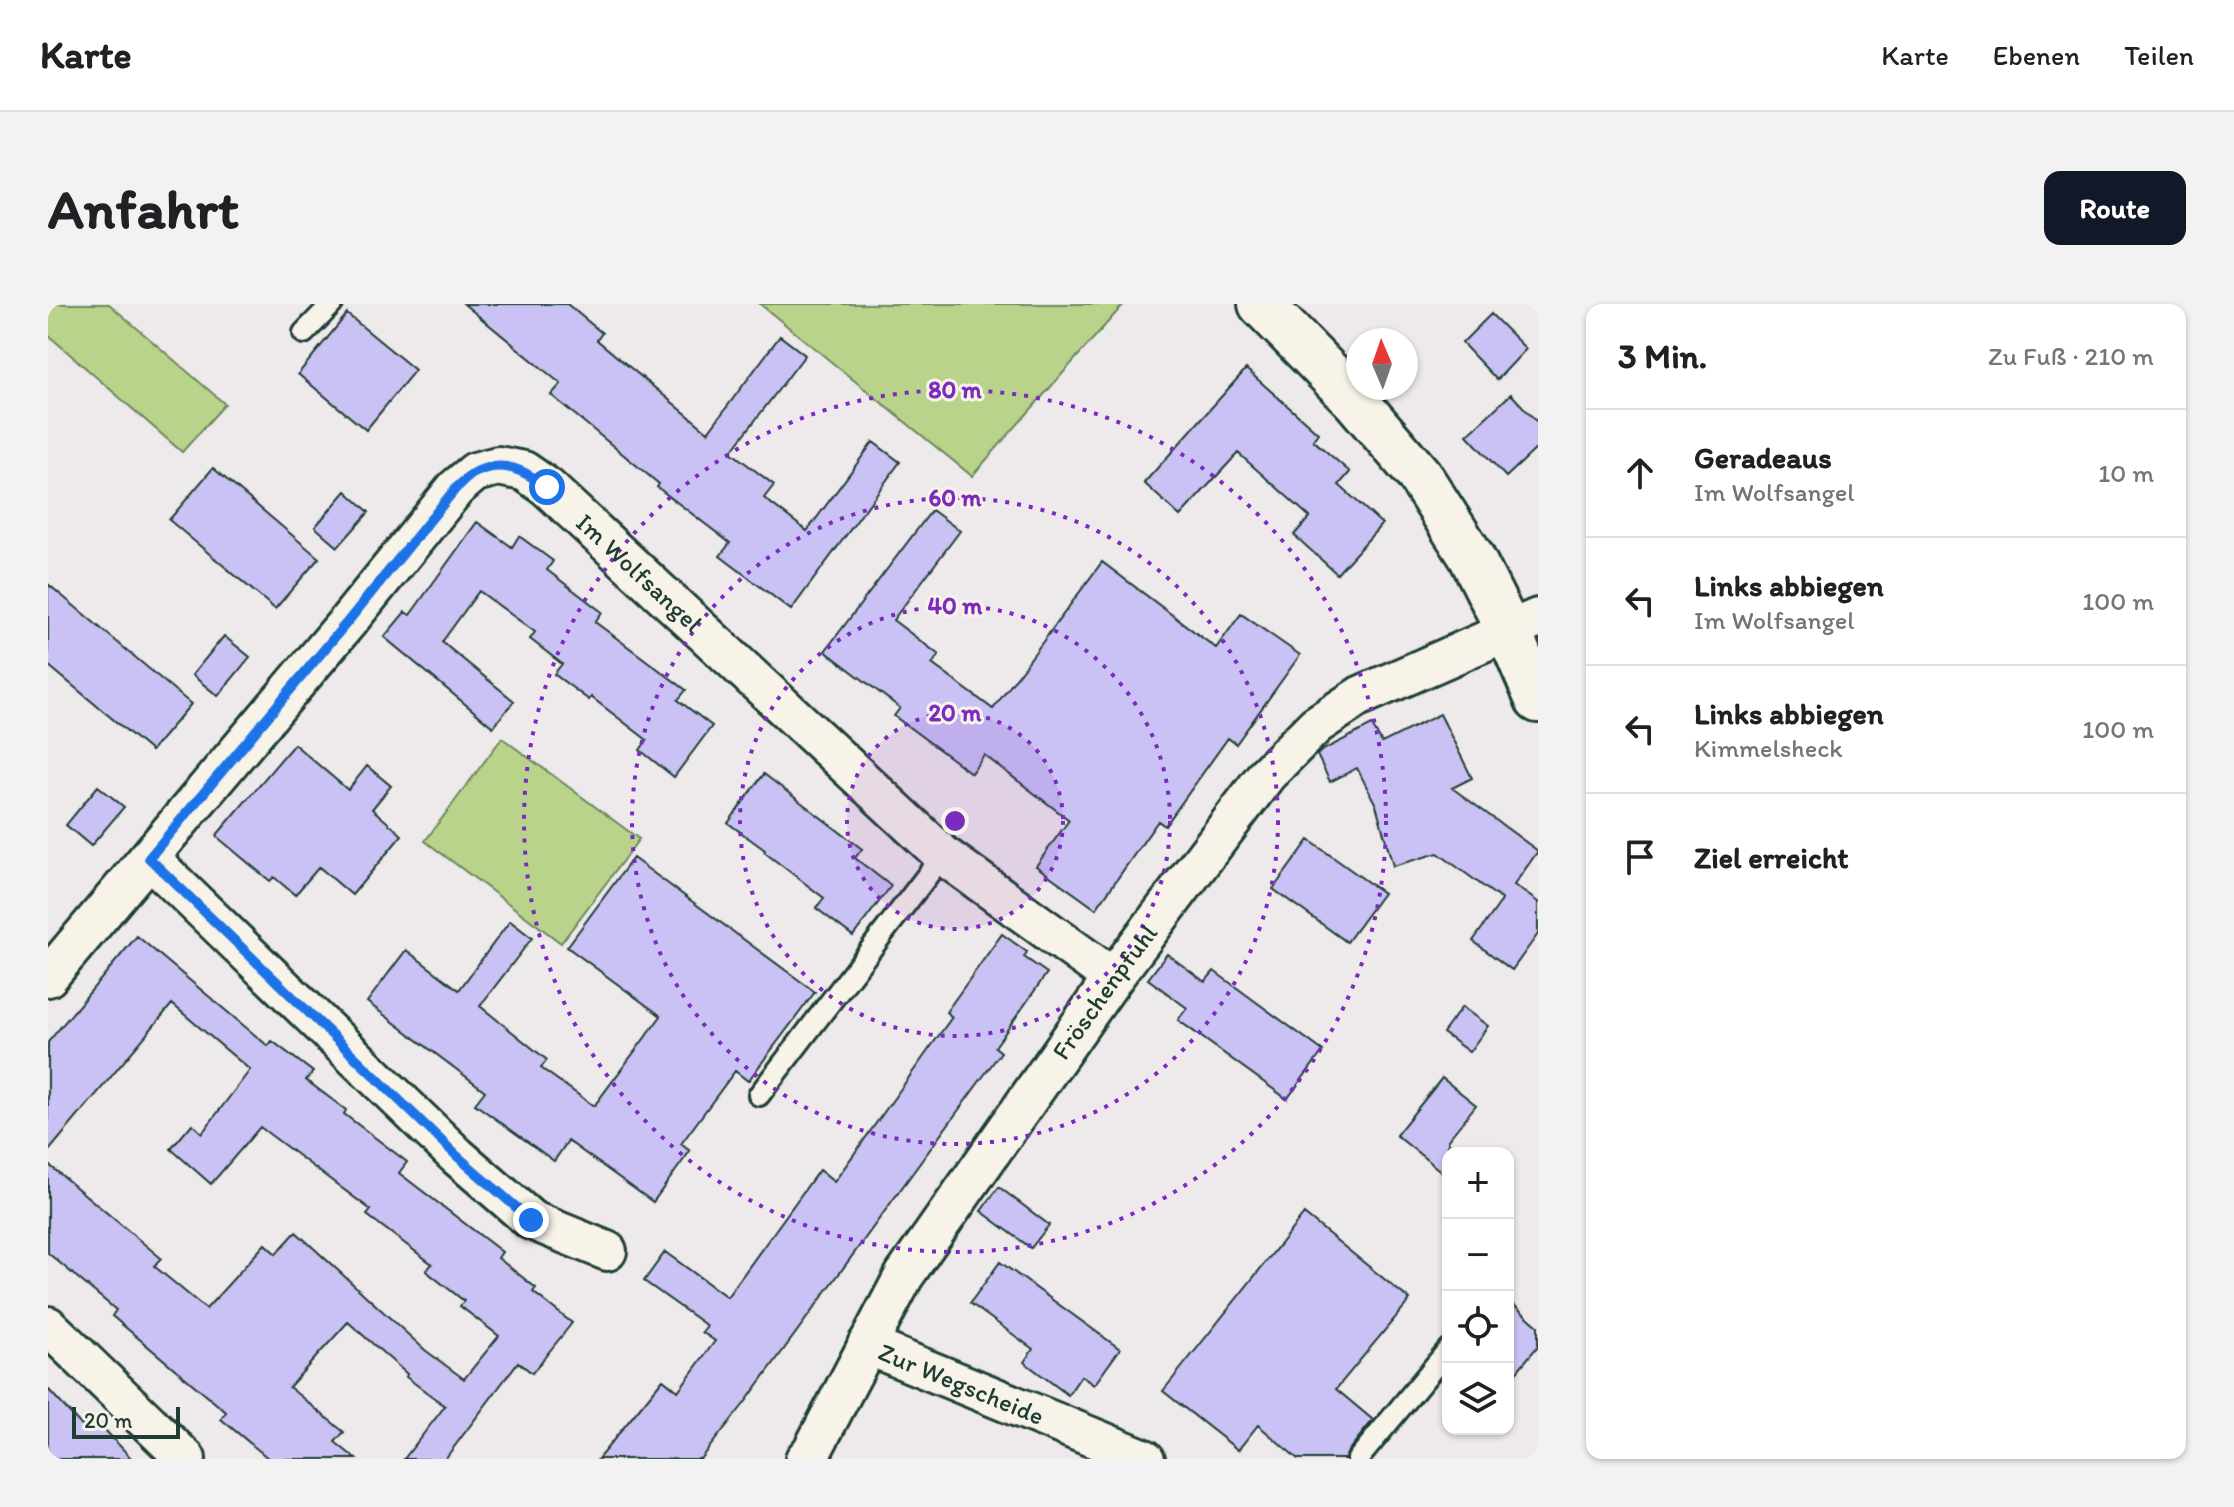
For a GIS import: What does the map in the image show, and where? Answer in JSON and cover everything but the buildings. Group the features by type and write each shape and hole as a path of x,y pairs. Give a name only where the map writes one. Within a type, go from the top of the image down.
{"street":[{"path":"1261,304 1354,399 1419,475 1471,556 1523,624 1538,700"},
{"name":"Im Wolfsangel","path":"48,977 349,620 456,488 475,472 498,466 524,471 547,487 943,855 1113,978"},
{"name":"Fröschenpfuhl","path":"805,1459 904,1276 1113,978 1267,774 1316,725 1360,696 1523,624"},
{"path":"149,858 457,1156 531,1220 607,1251"},
{"path":"48,1326 186,1459"},
{"name":"Zur Wegscheide","path":"867,1345 1145,1459"}],"lane":[{"path":"304,333 332,304"},
{"path":"759,1095 943,855"},
{"path":"1358,1459 1442,1357"}],"green space":[{"path":"48,304 109,304 225,404 182,452 48,335"},
{"path":"760,304 1123,304 1123,305 972,476"},
{"path":"502,738 639,839 561,943 425,841"}],"route":[{"path":"531,1220 457,1156 149,858 456,488 475,472 498,466 524,471 547,487"}]}
